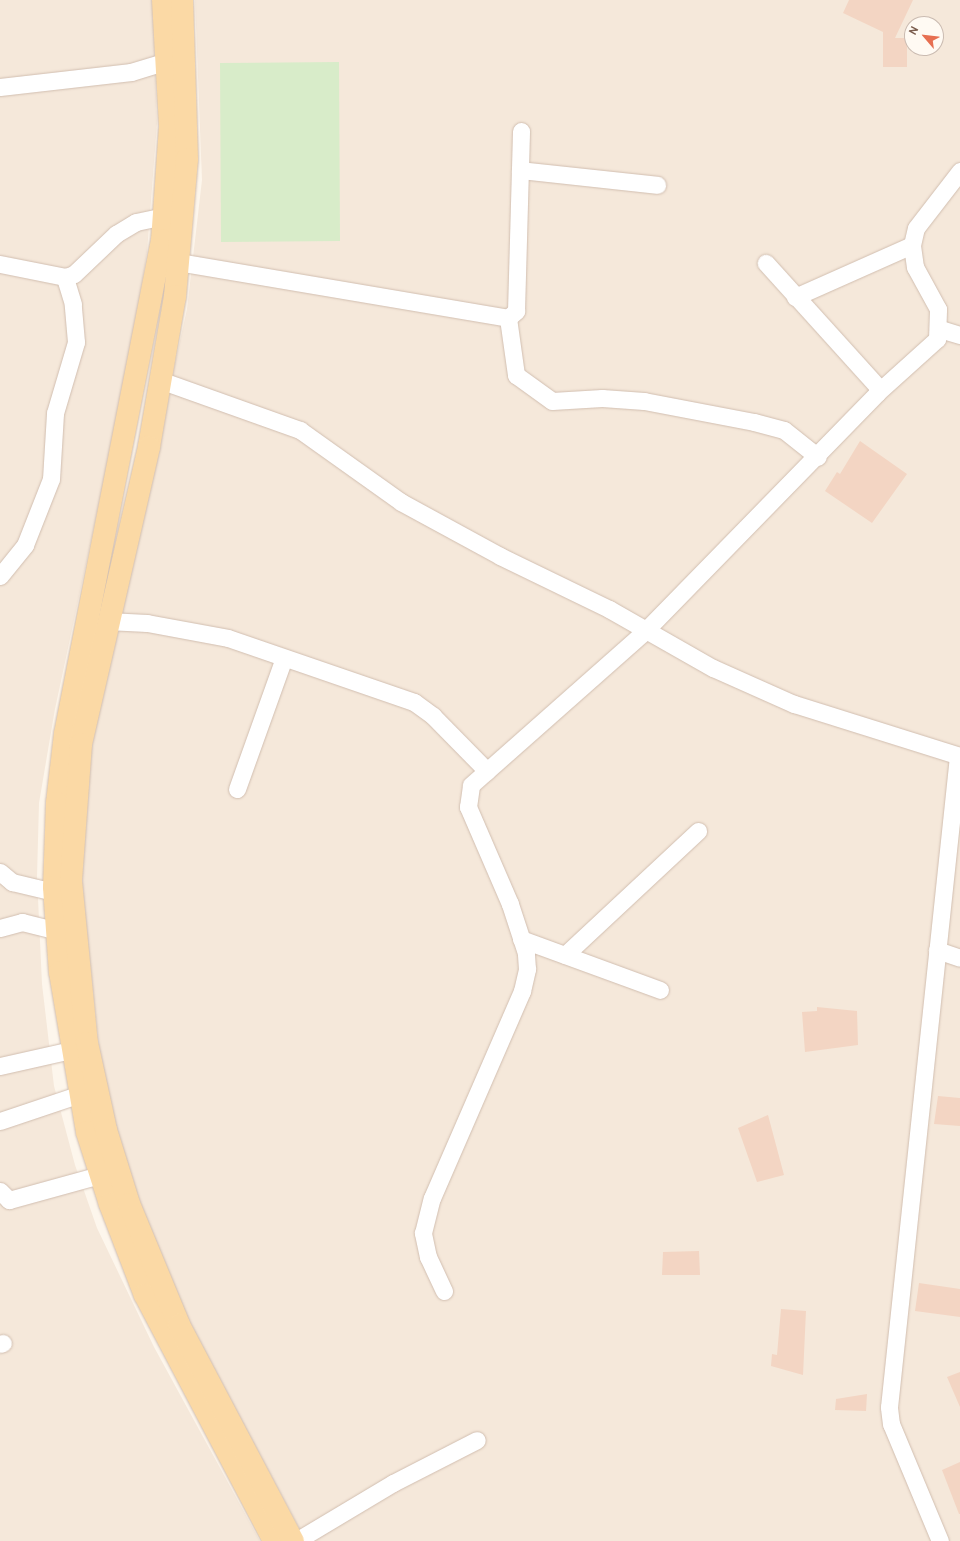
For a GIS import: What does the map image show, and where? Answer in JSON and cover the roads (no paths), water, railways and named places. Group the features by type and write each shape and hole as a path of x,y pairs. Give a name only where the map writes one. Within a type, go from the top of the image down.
{"main road":[{"path":"163,0 168,61 170,127 164,216 144,343 65,734 57,802 54,892 71,1050 100,1175 145,1295 274,1541"},
{"path":"182,0 187,159 178,262 149,447 107,621 81,744 72,845 74,913 87,1043 108,1137 158,1280 293,1541"}],"street":[{"path":"0,87 131,72 168,61"},
{"path":"508,318 516,311 521,131"},
{"path":"520,170 657,185"},
{"path":"444,1291 428,1257 423,1233 432,1198 522,991 526,961 521,939 468,807 471,785 646,630 818,457 877,393 937,339 940,329 938,309 915,267 912,245 916,228 960,171"},
{"path":"0,264 65,278 74,274 116,234 136,222 164,216"},
{"path":"795,296 912,245"},
{"path":"178,262 508,318"},
{"path":"766,263 877,386 877,393"},
{"path":"0,576 25,544 51,479 55,413 76,342 73,304 65,278"},
{"path":"508,318 516,374 552,401 602,398 644,401 754,422 784,430 818,457"},
{"path":"940,329 960,335"},
{"path":"160,380 300,430 402,502 646,630 713,668 794,704 959,756 889,1407 891,1424 940,1541"},
{"path":"107,621 147,624 228,638 414,702 433,716 487,771"},
{"path":"237,789 284,658"},
{"path":"565,955 698,831"},
{"path":"0,872 12,882 54,892"},
{"path":"0,928 22,922 57,931"},
{"path":"521,939 660,990"},
{"path":"937,950 960,958"},
{"path":"0,1066 71,1050"},
{"path":"0,1121 80,1094"},
{"path":"0,1191 9,1200 100,1175"},
{"path":"296,1541 393,1483 477,1440"}]}
